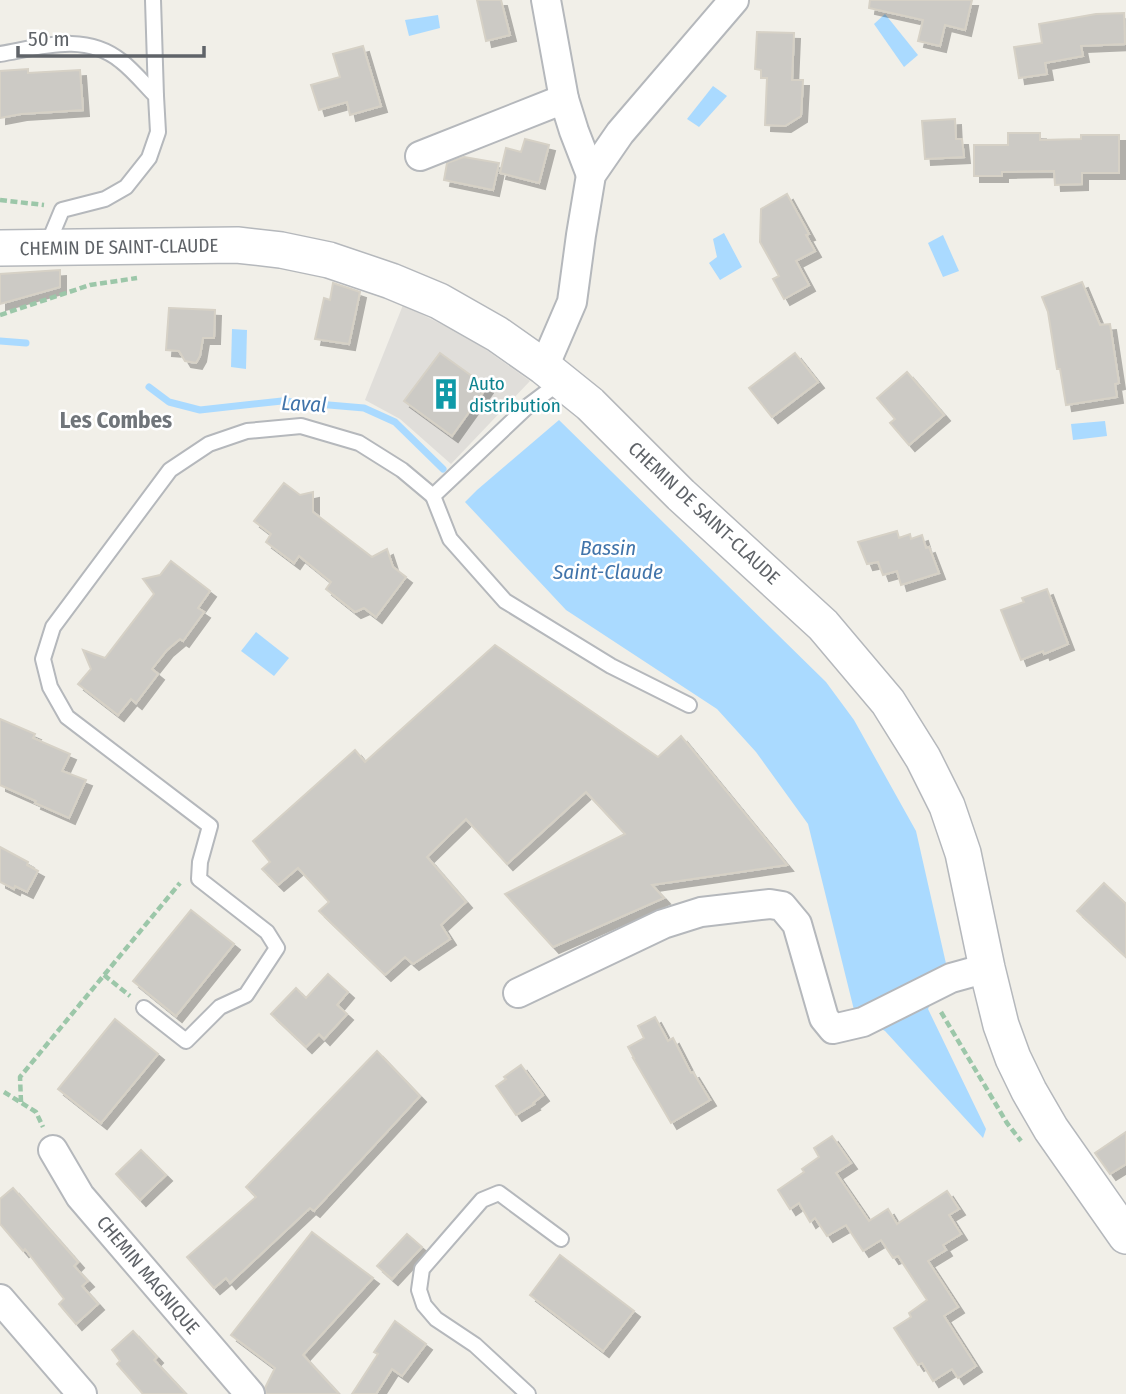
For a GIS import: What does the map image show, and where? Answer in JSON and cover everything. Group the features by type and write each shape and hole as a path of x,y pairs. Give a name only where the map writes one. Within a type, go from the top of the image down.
{"street":[{"path":"547,0 564,99 591,175"},
{"path":"552,374 572,302 591,175 620,133 734,0"},
{"path":"421,156 564,99"},
{"name":"CHEMIN DE SAINT-CLAUDE","path":"0,248 237,245 281,250 329,260 439,301 497,334 590,404 681,495 823,625 888,702 923,758 947,806 963,853 987,968 1001,1025 1013,1058 1051,1129 1108,1201 1126,1236"},
{"path":"518,993 663,924 701,912 770,904 782,906 797,924 824,1018 833,1029 863,1022 951,978 987,968"},
{"name":"CHEMIN MAGNIQUE","path":"53,1150 80,1196 250,1394"},
{"path":"0,1299 82,1394"}],"lane":[{"path":"46,248 62,210 104,199 126,187 149,158 158,132 153,0"},
{"path":"0,54 66,43 95,46 120,60 156,96"},
{"path":"433,496 528,407 552,374"},
{"path":"144,1008 186,1041 220,1007 246,995 277,948 267,932 199,879 200,862 210,826 67,717 50,687 43,659 53,627 170,470 209,444 247,431 300,426 359,443 402,470 433,496 450,539 505,601 611,666 689,705"},
{"path":"528,1394 475,1345 436,1319 424,1305 419,1290 422,1269 482,1200 499,1194 561,1238"}],"path":[{"path":"0,200 41,204 62,210"},
{"name":"CHEMIN DE SAINT-CLAUDE","path":"0,315 90,285 144,277"},
{"path":"21,1102 20,1077 187,874 200,862"},
{"path":"104,975 144,1008"},
{"path":"4,1092 36,1112 53,1150"}],"shaded area":[{"path":"403,305 471,339 530,381 451,464 400,419 365,400"}],"water":[{"path":"885,14 918,55 904,67 874,24"},
{"path":"438,15 440,28 409,36 405,20"},
{"path":"713,86 727,96 699,127 687,119"},
{"path":"724,233 742,267 720,280 709,263 717,257 713,239"},
{"path":"943,235 959,271 943,277 928,243"},
{"path":"232,329 247,330 246,369 231,367"},
{"name":"Bassin Saint-Claude","path":"559,420 826,682 854,720 916,831 947,968 928,1009 986,1129 983,1138 885,1031 855,1014 808,824 756,752 717,709 566,610 465,502"},
{"path":"1105,421 1107,436 1073,440 1071,424"},
{"path":"256,632 289,658 274,676 241,651"}],"building":[{"path":"477,0 501,0 510,35 486,41"},
{"path":"870,0 972,0 965,30 945,25 940,46 918,41 923,20 869,8"},
{"path":"1124,13 1125,44 1081,46 1083,56 1045,63 1047,74 1019,78 1014,47 1042,43 1039,24 1096,14"},
{"path":"757,32 794,33 792,80 803,80 801,116 785,126 765,125 767,78 761,78 761,70 755,69"},
{"path":"363,46 381,106 350,115 347,102 319,110 311,85 340,77 333,54"},
{"path":"28,69 28,73 80,70 83,110 0,118 0,71"},
{"path":"955,119 956,139 962,139 964,157 925,159 922,121"},
{"path":"1008,133 1040,133 1040,140 1081,139 1081,135 1119,135 1119,173 1082,173 1082,184 1055,185 1054,171 1002,172 1002,176 974,176 974,145 1008,145"},
{"path":"525,139 549,145 539,183 500,173 506,148 521,152"},
{"path":"464,157 499,163 493,190 444,180 447,163"},
{"path":"787,194 809,234 806,235 815,251 796,261 809,285 784,299 773,279 779,276 760,242 761,209"},
{"path":"60,270 60,287 0,304 0,274"},
{"path":"1082,282 1100,325 1110,324 1119,383 1115,384 1117,397 1066,405 1048,312 1042,297"},
{"path":"333,283 360,292 349,344 315,339 324,298 330,300"},
{"path":"169,308 215,310 214,338 203,338 196,363 185,361 179,351 166,350"},
{"name":"Auto distribution","path":"440,353 487,387 452,436 404,401"},
{"path":"795,353 818,382 772,417 749,388"},
{"path":"907,372 944,415 909,445 890,423 895,419 877,398"},
{"path":"284,483 300,495 313,492 313,512 372,557 387,549 393,567 406,577 376,617 364,608 355,612 326,589 331,582 299,556 294,563 266,542 271,534 254,521"},
{"path":"897,531 899,538 910,534 911,539 922,535 939,573 901,585 897,571 883,575 878,562 867,564 858,542"},
{"path":"171,561 210,591 198,608 204,612 183,641 180,639 167,650 152,669 158,674 136,703 131,699 118,715 78,684 91,669 83,650 105,658 154,594 143,579 160,575"},
{"path":"1047,589 1068,644 1021,660 1001,610 1024,602 1022,598"},
{"path":"495,645 658,757 681,736 787,865 652,885 664,898 553,947 505,894 625,834 586,792 507,864 466,819 427,857 466,902 441,925 450,939 413,964 405,957 385,975 319,911 329,902 298,868 278,885 262,869 270,862 253,841 355,750 365,762"},
{"path":"0,719 35,734 33,738 70,754 62,771 86,780 69,818 0,785"},
{"path":"0,847 28,862 27,865 38,871 27,892 0,882"},
{"path":"1104,883 1126,904 1126,957 1077,911"},
{"path":"191,910 234,944 176,1016 133,981"},
{"path":"328,974 348,992 337,1005 347,1014 324,1039 319,1034 306,1047 271,1014 296,988 306,998"},
{"path":"655,1017 668,1041 673,1038 691,1073 693,1072 710,1100 671,1123 628,1047 644,1038 638,1026"},
{"path":"115,1019 158,1054 101,1123 58,1089"},
{"path":"377,1051 420,1096 314,1211 310,1208 230,1283 226,1278 214,1288 187,1257 256,1197 246,1187"},
{"path":"521,1065 543,1095 516,1115 496,1086"},
{"path":"1126,1132 1126,1164 1110,1174 1095,1153"},
{"path":"832,1136 851,1163 836,1173 869,1221 888,1209 897,1224 947,1191 959,1209 949,1215 961,1234 943,1245 946,1250 928,1261 958,1307 944,1316 976,1366 958,1378 952,1369 933,1381 922,1363 918,1365 894,1328 911,1317 909,1313 927,1300 898,1256 893,1258 881,1240 863,1251 846,1225 827,1236 815,1218 810,1222 799,1203 790,1209 778,1190 804,1172 802,1169 819,1157 814,1148"},
{"path":"141,1150 166,1175 140,1200 116,1174"},
{"path":"13,1188 78,1262 74,1266 88,1281 82,1286 98,1304 76,1324 59,1304 64,1299 25,1249 23,1251 0,1224 0,1199"},
{"path":"312,1232 373,1278 303,1355 339,1394 266,1394 265,1388 275,1368 231,1335"},
{"path":"407,1234 422,1247 392,1279 377,1266"},
{"path":"560,1255 634,1311 603,1351 530,1295"},
{"path":"395,1321 426,1344 402,1376 392,1369 376,1394 352,1394 378,1354 374,1352"},
{"path":"133,1331 157,1357 154,1360 186,1394 143,1394 117,1364 120,1361 112,1350"}],"waterway":[{"name":"Laval","path":"0,341 26,343"},
{"name":"Laval","path":"149,387 169,402 200,410 282,401 364,408 395,422 443,469"}],"place":[{"name":"Auto distribution","path":"446,394"}],"district":[{"name":"Les Combes","path":"116,420"}]}
